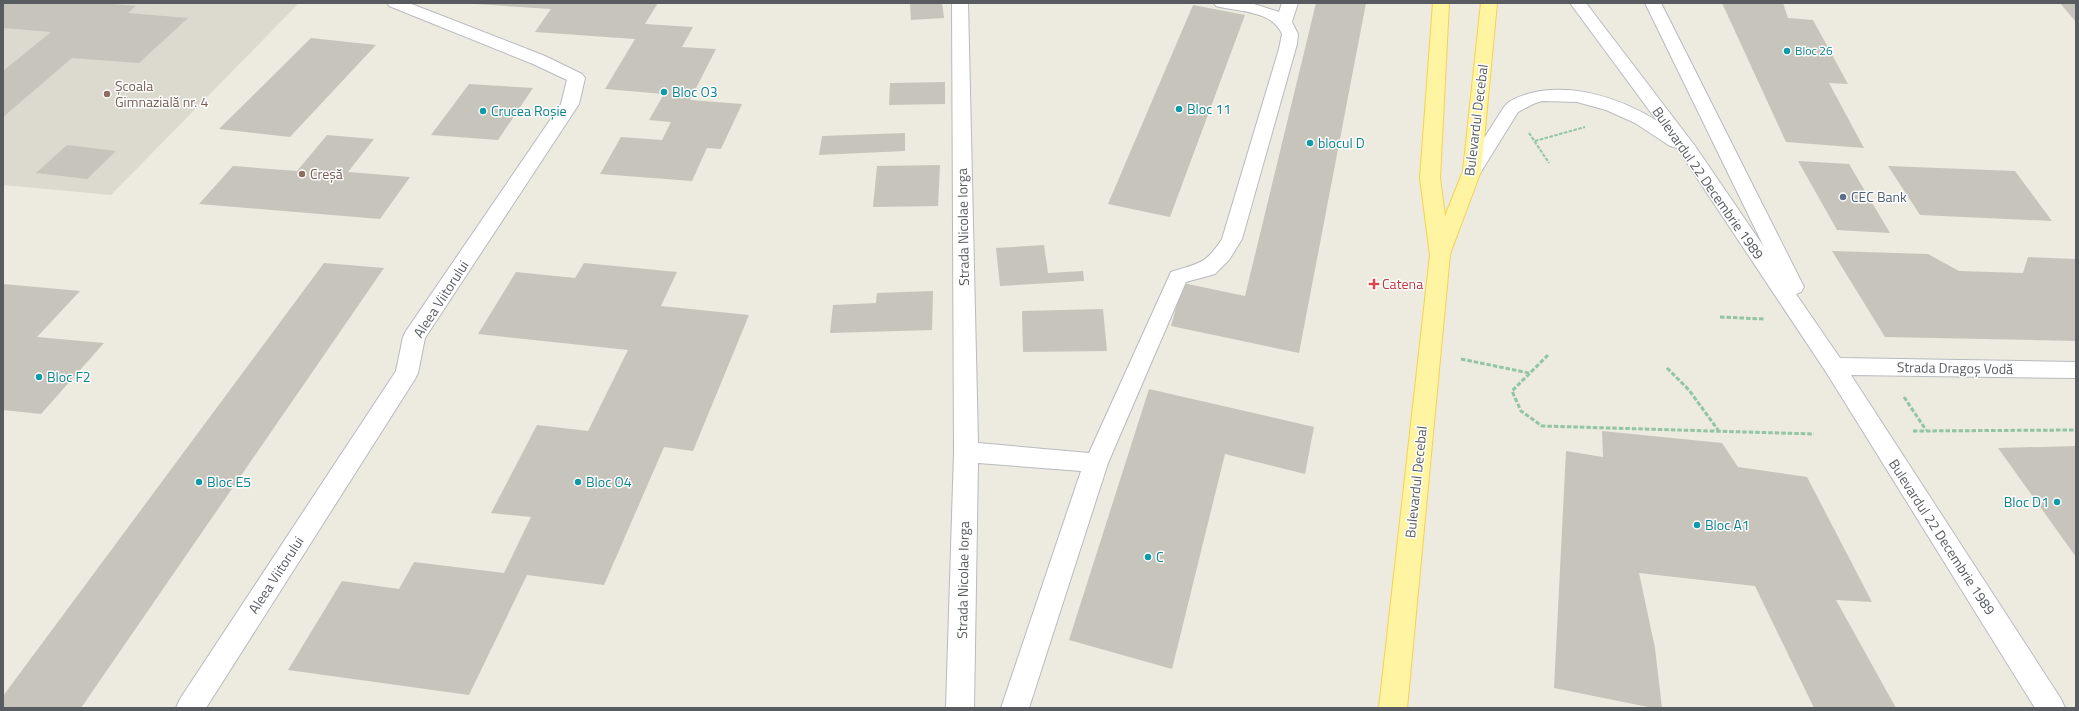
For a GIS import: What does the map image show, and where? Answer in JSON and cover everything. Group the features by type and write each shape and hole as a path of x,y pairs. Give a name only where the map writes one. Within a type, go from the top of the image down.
{"main road":[{"name":"Bulevardul Decebal","path":"1393,708 1440,255 1430,178 1441,3"},
{"name":"Bulevardul Decebal","path":"1440,255 1472,171 1489,3"}],"street":[{"name":"Aleea Viitorului","path":"190,708 407,373 414,337 570,104 576,78 539,60 394,3"},
{"name":"Strada Nicolae Iorga","path":"960,3 966,452 960,708"},
{"path":"1015,708 1096,463 1178,277 1208,269 1222,255 1232,239 1290,34 1284,22 1268,13 1242,5 1222,3"},
{"path":"1284,22 1290,3"},
{"name":"Bulevardul 22 Decembrie 1989","path":"1578,3 1688,150 1834,366 2051,708"},
{"name":"Bulevardul 22 Decembrie 1989","path":"1653,3 1834,366"},
{"path":"1472,171 1512,108 1526,100 1540,96 1562,95 1583,98 1611,107 1640,119 1688,150"},
{"name":"Strada Dragoș Vodă","path":"1834,366 2076,370"},
{"path":"966,452 1096,463"}],"path":[{"path":"1535,141 1581,129 1602,120 1611,107"},
{"path":"1720,317 1803,321"},
{"path":"1430,353 1529,373"},
{"path":"1548,355 1512,391 1520,411 1542,426 1814,434"},
{"path":"1667,368 1689,390 1719,431"},
{"path":"1903,396 1926,430"},
{"path":"1874,431 2076,430"}],"shaded area":[{"name":"Școala Gimnazială nr. 4","path":"3,3 299,3 111,195 3,185"}],"building":[{"path":"3,3 101,3 136,6 128,13 188,18 139,63 72,58 3,117 3,71 51,32 3,28"},
{"name":"Bloc O3","path":"658,3 645,24 693,27 682,47 716,49 690,100 742,104 721,149 707,148 692,181 600,174 621,137 662,140 671,122 649,120 664,94 605,89 635,39 535,32 551,9 475,4"},
{"path":"910,3 942,3 944,18 911,20"},
{"name":"blocul D","path":"1316,3 1366,3 1299,353 1171,326 1183,283 1245,296"},
{"name":"Bloc 26","path":"1722,3 1783,3 1788,18 1813,20 1848,84 1829,83 1864,148 1786,142"},
{"path":"2060,3 2076,3 2076,22"},
{"name":"Bloc 11","path":"1193,5 1245,15 1170,217 1108,204"},
{"path":"311,38 376,45 290,137 219,129"},
{"path":"945,82 945,104 889,105 890,83"},
{"name":"Crucea Roșie","path":"469,84 533,88 498,140 431,135"},
{"path":"905,133 905,151 819,155 822,136"},
{"name":"Creșă","path":"327,135 374,139 348,172 410,177 380,219 199,204 233,166 297,171"},
{"path":"67,145 116,151 87,179 36,173"},
{"name":"CEC Bank","path":"1798,161 1849,164 1890,233 1837,230"},
{"path":"940,165 938,206 873,207 877,166"},
{"path":"1888,166 2015,171 2052,221 1920,215"},
{"path":"1044,245 1048,273 1083,271 1084,281 1000,286 996,248"},
{"path":"1832,251 1928,254 1959,271 2023,273 2028,257 2076,259 2076,341 1885,337"},
{"name":"Bloc E5","path":"324,263 384,268 81,708 3,708 3,696"},
{"name":"Bloc O4","path":"584,263 677,272 661,306 749,315 693,451 664,447 604,585 527,575 469,695 288,670 342,581 399,589 414,562 504,573 531,517 491,513 537,425 588,431 628,350 478,334 516,272 575,278"},
{"name":"Bloc F2","path":"3,284 80,291 37,337 104,343 41,414 3,410"},
{"path":"933,291 932,330 830,333 833,305 876,303 877,293"},
{"path":"1103,309 1107,351 1023,352 1022,311"},
{"name":"C","path":"1149,389 1314,427 1305,474 1225,454 1172,669 1069,640"},
{"name":"Bloc A1","path":"1602,431 1722,443 1738,467 1807,477 1872,602 1836,600 1896,708 1814,708 1755,586 1639,573 1655,648 1662,708 1653,708 1554,688 1566,451 1603,457"},
{"name":"Bloc D1","path":"2076,446 2076,557 1998,448"}],"place":[{"name":"Bloc 26","path":"1787,51"},
{"name":"Bloc O3","path":"664,92"},
{"name":"Școala Gimnazială nr. 4","path":"107,94"},
{"name":"Bloc 11","path":"1179,109"},
{"name":"Crucea Roșie","path":"483,111"},
{"name":"blocul D","path":"1310,143"},
{"name":"Creșă","path":"302,174"},
{"name":"CEC Bank","path":"1843,197"},
{"name":"Catena","path":"1374,284"},
{"name":"Bloc F2","path":"39,377"},
{"name":"Bloc E5","path":"199,482"},
{"name":"Bloc O4","path":"578,482"},
{"name":"Bloc D1","path":"2057,502"},
{"name":"Bloc A1","path":"1697,525"},
{"name":"C","path":"1148,557"}]}
